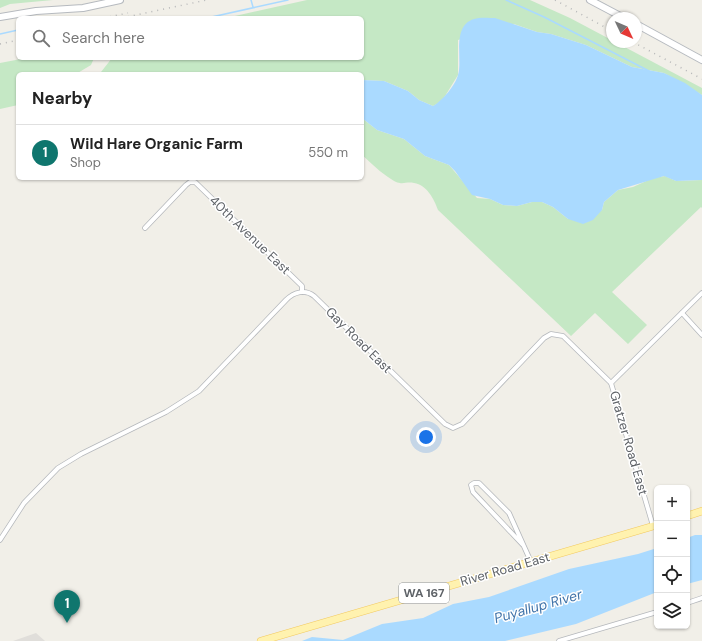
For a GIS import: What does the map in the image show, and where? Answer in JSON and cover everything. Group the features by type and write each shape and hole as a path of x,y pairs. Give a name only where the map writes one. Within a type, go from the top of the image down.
{"main road":[{"path":"0,17 29,12 83,8 120,0"},
{"path":"590,0 613,12"},
{"path":"642,27 702,60"},
{"path":"690,515 702,511"},
{"name":"River Road East","path":"262,641 654,525"}],"street":[{"name":"40th Avenue East","path":"145,228 186,185 193,181 302,286 302,292"},
{"name":"Gay Road East","path":"302,292 308,292 314,296 445,424 453,428 462,424 531,350 544,338 552,334 563,336 611,383"},
{"path":"0,540 24,503 58,468 85,452 166,412 199,391 286,300 294,294 302,292"},
{"path":"611,383 702,293"},
{"path":"682,313 702,334"},
{"name":"Gratzer Road East","path":"611,383 654,522"},
{"path":"523,544 473,492 471,485 474,483 479,483 509,513 523,544 531,562"},
{"path":"690,602 702,598"},
{"path":"559,641 654,613"}],"shaded area":[{"path":"36,633 45,641 13,641"}],"green space":[{"path":"0,0 53,0 10,4 0,8"},
{"path":"307,0 530,0 570,18 606,37 606,48 627,48 702,88 702,95 664,73 632,67 586,45 551,34 537,32 514,24 458,40 458,75 442,101 433,106 419,100 408,91 384,81 364,80 364,72 101,72 110,60 364,60 364,16 235,16"},
{"path":"16,60 93,60 91,65 79,72 16,72 16,105 0,109 0,63"},
{"path":"364,120 377,130 404,139 425,156 449,165 477,198 490,199 503,205 517,206 532,202 542,202 553,207 568,219 602,210 604,202 618,190 633,187 653,178 665,176 676,181 702,180 702,208 701,207 612,292 647,325 628,344 595,313 571,336 438,210 432,197 423,187 419,184 401,183 395,181 380,171 364,157"}],"water":[{"path":"495,18 537,32 551,34 586,45 632,67 664,73 685,83 702,95 702,180 676,181 664,176 618,190 604,202 602,210 593,220 583,224 568,219 553,207 542,202 532,202 517,206 503,205 490,199 472,195 449,165 425,156 404,139 377,130 364,120 364,80 384,81 408,91 419,100 433,106 437,104 451,88 458,75 459,44 462,29 467,23 474,19"},
{"path":"702,535 702,580 690,583 690,557 690,537"},
{"name":"Puyallup River","path":"654,549 654,593 576,624 505,641 302,641 312,637 343,640 382,624 423,618 453,604 489,597 569,569 638,554"}],"waterway":[{"path":"251,0 253,7"},
{"path":"216,16 288,0"},
{"path":"506,0 544,17 649,71"},
{"path":"0,34 16,30"}],"railway":[{"path":"131,16 207,0"},
{"path":"555,0 606,28"},
{"path":"114,16 128,13"},
{"path":"0,44 16,40"},
{"path":"642,47 702,79"}],"place":[{"name":"Wild Hare Organic Farm","path":"67,623"}]}
